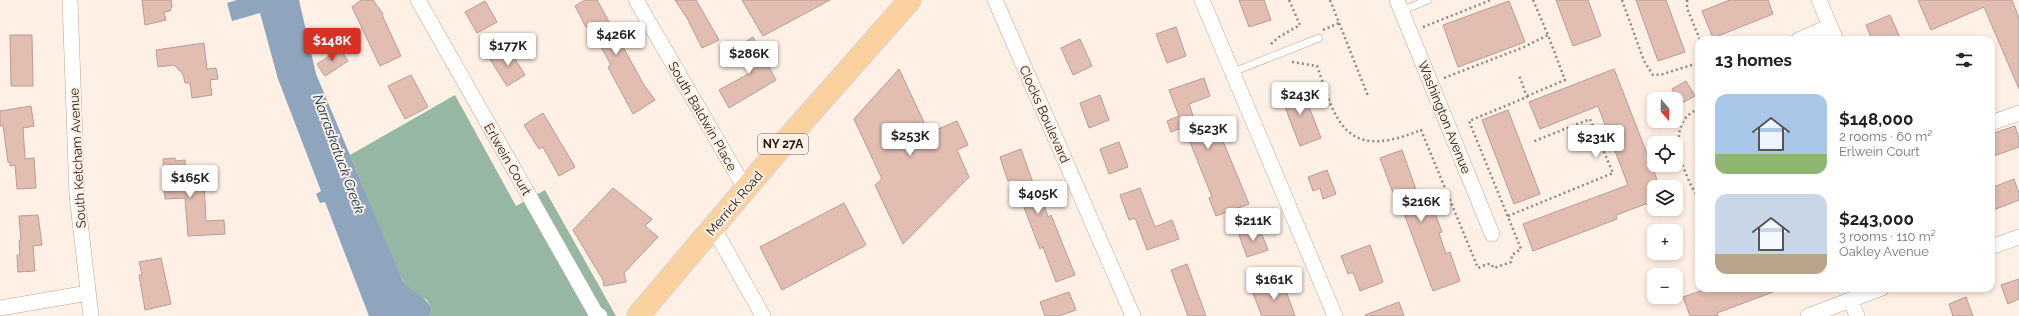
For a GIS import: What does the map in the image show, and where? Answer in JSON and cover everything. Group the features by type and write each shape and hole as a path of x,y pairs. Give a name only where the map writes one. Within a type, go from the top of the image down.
{"main road":[{"name":"Merrick Road","path":"638,316 797,128 910,0"}],"street":[{"name":"South Ketcham Avenue","path":"70,0 78,196 91,316"},
{"name":"Erlwein Court","path":"418,0 595,312 600,316"},
{"name":"South Baldwin Place","path":"636,0 746,190"},
{"name":"Clocks Boulevard","path":"994,0 1133,316"},
{"path":"1202,0 1335,316"},
{"path":"1819,0 1834,36"},
{"name":"Washington Avenue","path":"1399,6 1492,234"},
{"path":"1807,36 1830,26"},
{"path":"1995,122 2019,113"},
{"path":"713,228 763,316"},
{"path":"1995,245 2019,236"},
{"path":"1808,316 1872,292"},
{"path":"0,308 88,293"},
{"path":"1851,300 1857,316"}],"lane":[{"path":"1399,6 1428,0"},
{"path":"1232,72 1318,35"}],"path":[{"path":"1269,46 1279,37 1300,25 1289,0"},
{"path":"1330,0 1368,96"},
{"path":"1422,28 1491,0"},
{"path":"1288,63 1294,61 1317,66 1341,126 1348,133 1362,138 1382,141 1421,130 1478,268 1491,264 1494,268 1511,262 1512,255 1521,251 1469,120 1565,80 1533,0"},
{"path":"1622,0 1644,62 1653,75 1663,74 1695,64"},
{"path":"1686,0 1687,8 1698,36"},
{"path":"1318,35 1339,23"},
{"path":"1442,79 1524,47 1548,35"},
{"path":"1519,75 1527,96"},
{"path":"1695,112 1688,116 1678,133 1679,152 1687,177 1695,192"},
{"path":"1508,216 1613,173 1590,119 1532,142"}],"green space":[{"path":"455,95 516,206 545,190 616,316 430,316 432,309 427,300 408,289 399,273 350,155"}],"water":[{"name":"Narraskatuck Creek","path":"237,0 299,0 316,74 402,279 409,288 421,296 429,304 432,309 430,316 369,316 325,202 320,203 316,194 321,191 278,79 260,13 232,21 227,3"}],"building":[{"path":"142,0 171,0 172,6 170,11 164,12 166,20 145,25"},
{"path":"361,0 373,0 383,14 382,15 401,56 380,66 352,7"},
{"path":"585,0 597,0 644,85 655,100 633,114 608,67 611,65 589,25 586,27 575,6"},
{"path":"675,0 696,0 719,40 702,48 687,18"},
{"path":"742,0 830,0 763,36"},
{"path":"1239,0 1264,0 1271,20 1249,27"},
{"path":"1556,0 1588,0 1601,36 1573,46"},
{"path":"1636,0 1666,0 1685,52 1658,61"},
{"path":"1730,0 1768,0 1773,14 1718,36 1712,36 1702,11"},
{"path":"1918,0 2012,0 2019,18 2019,89 1984,7 1931,30"},
{"path":"485,1 497,22 477,33 465,12"},
{"path":"1509,1 1525,42 1458,67 1443,25"},
{"path":"1890,15 1899,36 1870,36 1866,25"},
{"path":"1176,27 1186,56 1167,63 1156,34"},
{"path":"10,35 32,35 33,86 11,86"},
{"path":"753,37 776,80 729,108 719,90 752,72 737,47"},
{"path":"1080,39 1092,66 1073,75 1061,48"},
{"path":"204,43 207,69 216,68 218,79 210,80 212,95 192,98 190,83 185,83 183,74 174,65 158,67 156,50"},
{"path":"508,48 525,75 507,86 490,59"},
{"path":"340,49 348,61 325,76 317,64"},
{"path":"899,69 929,133 957,121 968,145 957,150 969,177 903,244 875,185 882,179 854,119"},
{"path":"1614,69 1647,154 1647,172 1654,172 1657,180 1647,180 1647,204 1616,215 1617,219 1533,251 1523,224 1628,185 1598,106 1540,129 1529,102"},
{"path":"411,75 428,107 405,119 388,86"},
{"path":"1204,78 1210,96 1189,104 1199,133 1217,127 1249,204 1216,216 1209,198 1212,197 1184,127 1171,132 1167,121 1179,116 1169,90"},
{"path":"1686,81 1695,96 1683,102 1683,92 1674,92 1672,89"},
{"path":"1301,86 1321,138 1300,146 1280,94"},
{"path":"1100,95 1109,120 1089,128 1080,103"},
{"path":"31,106 34,126 23,128 25,159 34,158 36,188 17,189 15,165 10,166 10,162 8,162 3,125 0,126 0,111"},
{"path":"1508,110 1540,194 1514,204 1482,120"},
{"path":"543,113 575,167 559,176 543,147 539,149 524,125"},
{"path":"2015,126 2019,138 2019,147 1995,156 1995,133"},
{"path":"1119,142 1128,167 1109,174 1100,149"},
{"path":"1021,149 1033,183 1036,182 1048,217 1051,215 1075,275 1056,282 1043,247 1040,249 1013,179 1008,181 1000,157"},
{"path":"1402,150 1420,201 1429,197 1442,232 1439,233 1446,254 1450,252 1460,281 1433,291 1396,192 1393,193 1380,158"},
{"path":"175,158 175,161 185,160 186,184 204,183 206,221 224,220 225,234 188,236 185,198 165,199 163,159"},
{"path":"1327,170 1336,194 1323,199 1320,188 1313,191 1308,177"},
{"path":"2014,179 2019,193 2019,200 1995,209 1995,186"},
{"path":"613,188 652,219 645,226 658,237 624,273 626,282 604,286 603,280 573,230"},
{"path":"1140,188 1155,227 1172,220 1179,239 1147,250 1135,218 1129,220 1120,195"},
{"path":"844,203 866,245 782,290 760,247"},
{"path":"38,215 42,245 33,246 35,271 18,272 17,255 20,255 19,241 21,240 19,216"},
{"path":"1259,227 1268,250 1247,257 1239,235"},
{"path":"1370,245 1383,282 1360,291 1353,272 1348,274 1341,256"},
{"path":"161,258 171,304 145,310 139,275 142,275 139,262"},
{"path":"1187,264 1206,316 1188,316 1171,270"},
{"path":"2019,279 2019,299 2008,304 2001,285"},
{"path":"1282,280 1295,316 1262,316 1252,291"},
{"path":"1069,292 1076,310 1059,316 1045,316 1040,302"},
{"path":"1697,292 1773,292 1717,313 1718,316 1690,316 1683,297"},
{"path":"1966,297 1973,316 1953,316 1949,304"},
{"path":"1399,302 1404,316 1365,316 1365,315"}]}
